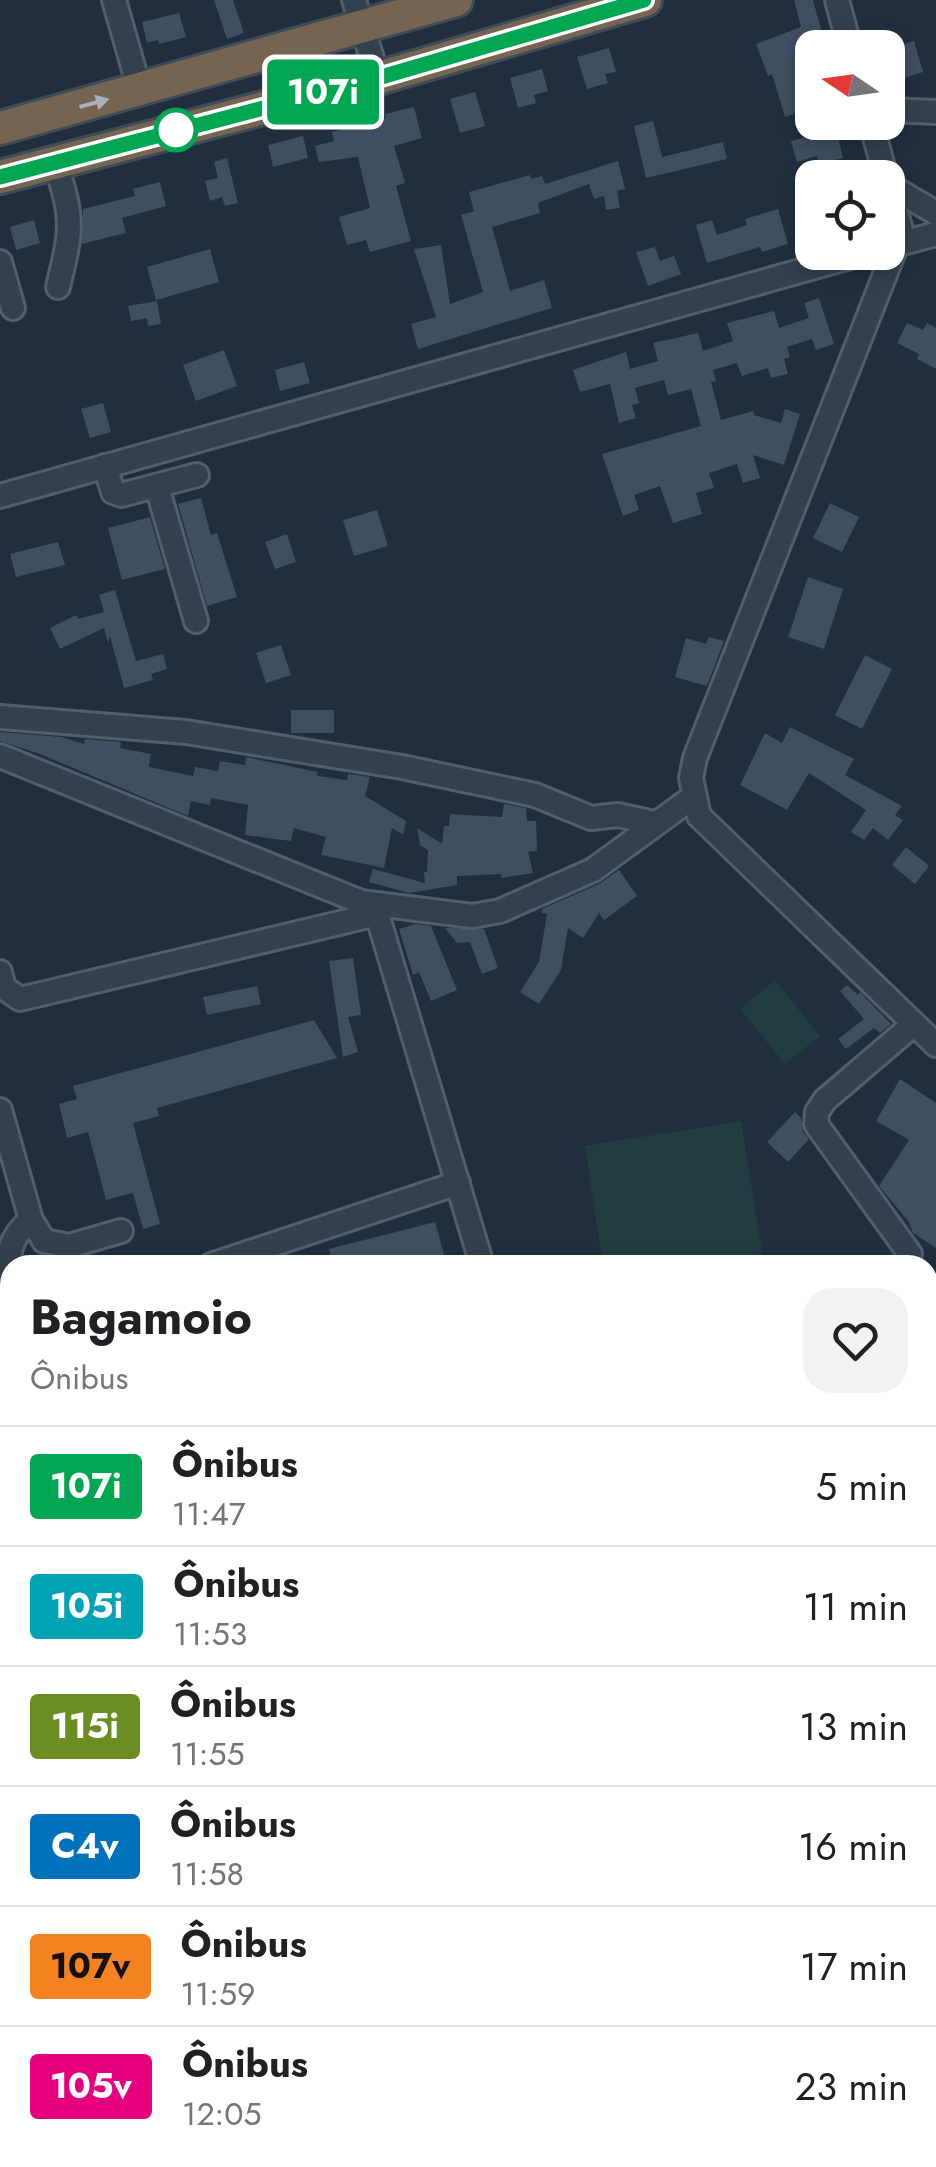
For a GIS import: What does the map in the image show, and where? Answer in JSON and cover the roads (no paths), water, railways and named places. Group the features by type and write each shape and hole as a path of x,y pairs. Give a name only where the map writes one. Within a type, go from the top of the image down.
{"highway":[{"path":"0,128 140,90 358,13 456,0"},
{"path":"0,177 378,78 644,0"}],"street":[{"path":"114,0 140,90"},
{"path":"836,0 845,30"},
{"path":"358,13 378,78"},
{"path":"905,111 936,112"},
{"path":"55,162 69,204 71,234 58,287"},
{"path":"905,195 936,213"},
{"path":"905,242 936,234"},
{"path":"0,262 13,308"},
{"path":"0,496 801,270"},
{"path":"886,270 695,758 691,778 699,816 936,1046"},
{"path":"106,466 113,492 121,496 197,475"},
{"path":"156,487 196,621"},
{"path":"0,717 186,732 402,766 535,795 591,818 618,815 654,823"},
{"path":"0,756 369,908 472,916 500,911 593,870 693,797"},
{"path":"1,986 20,998 369,908"},
{"path":"369,908 479,1255"},
{"path":"910,1254 816,1124 825,1100 914,1024"},
{"path":"0,1110 4,1138 31,1220 44,1241 69,1246 120,1231"},
{"path":"281,1254 458,1183"},
{"path":"9,1255 20,1229 31,1220"}]}
